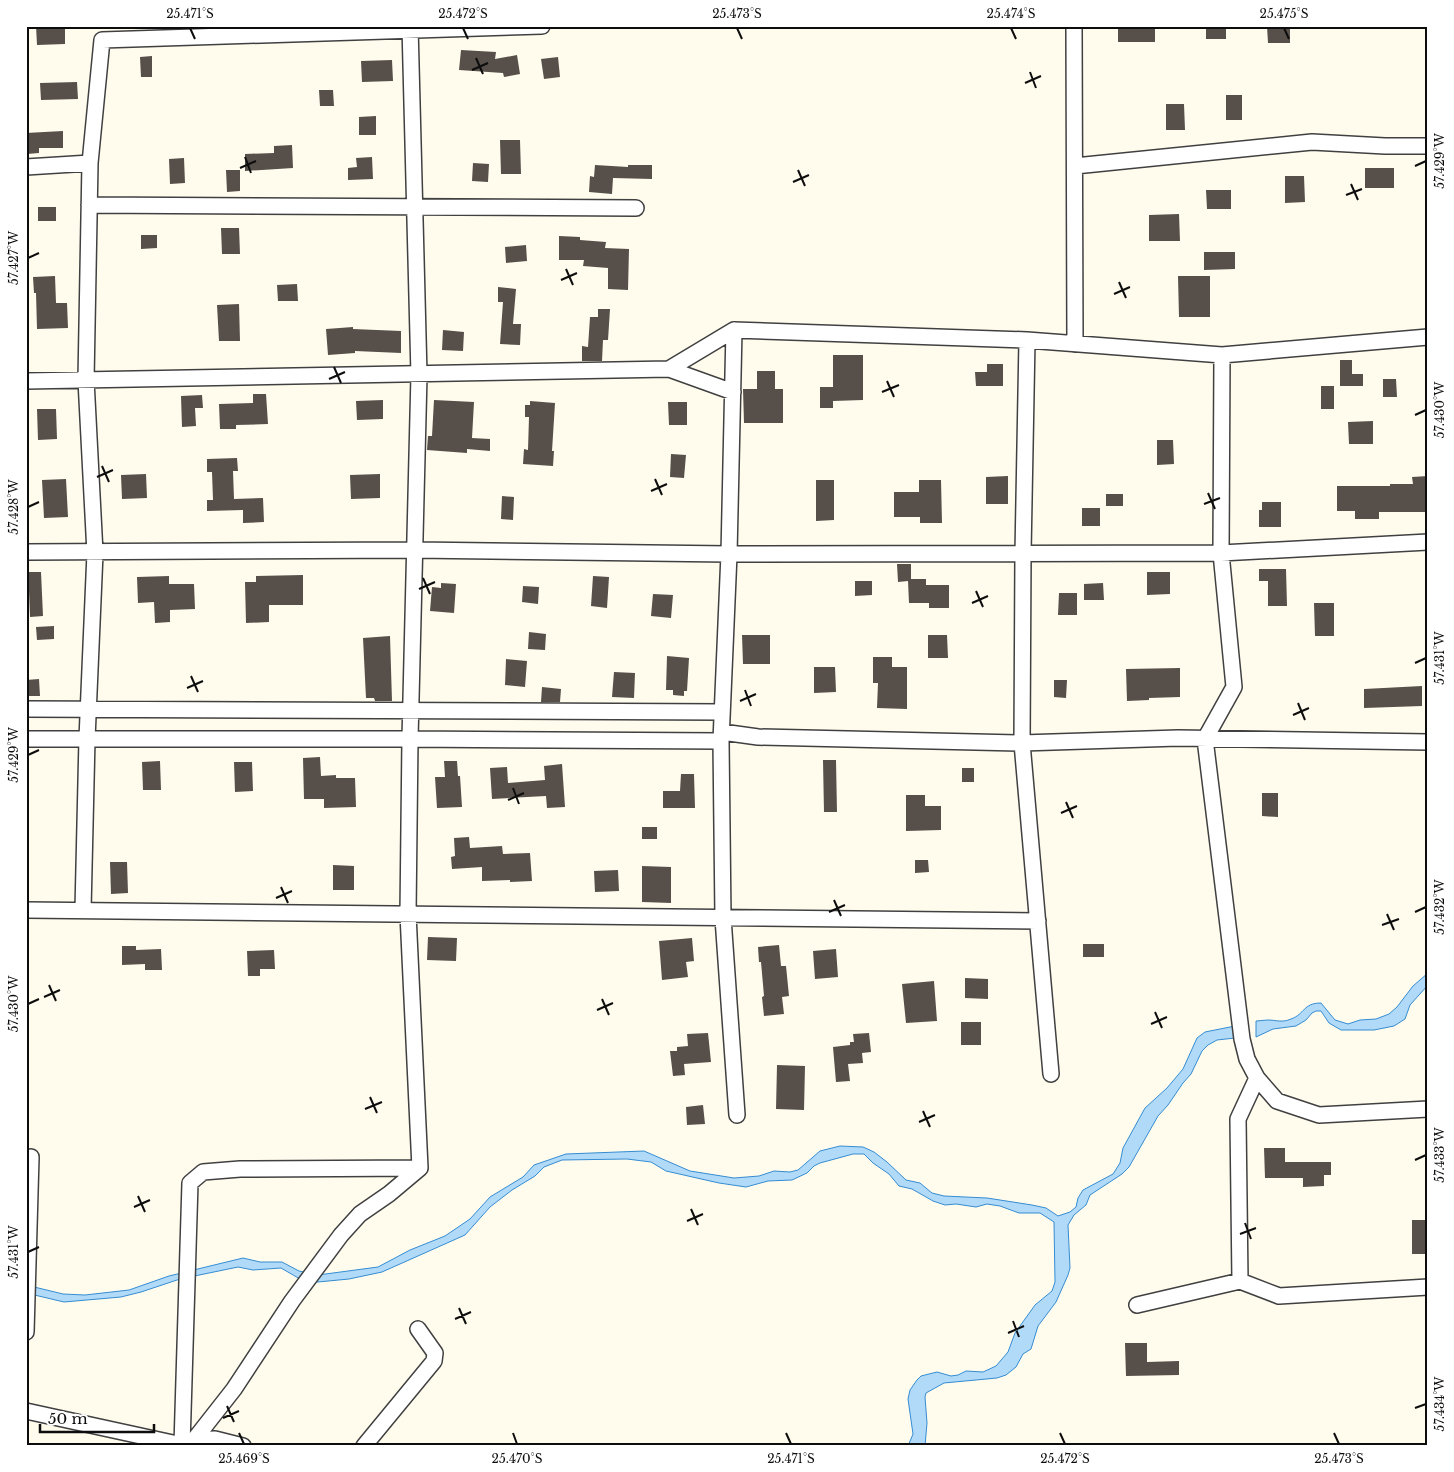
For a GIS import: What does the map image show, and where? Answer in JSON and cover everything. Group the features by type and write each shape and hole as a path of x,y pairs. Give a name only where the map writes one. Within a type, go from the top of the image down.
{"street":[{"path":"83,910 94,552 86,380 89,205 90,163 102,33 542,26"},
{"path":"1074,26 1075,344"},
{"path":"410,28 419,375 410,739 408,914 420,1168"},
{"path":"1075,166 1312,142 1428,146"},
{"path":"26,167 90,163"},
{"path":"89,205 636,208"},
{"path":"669,369 734,330 1027,340 1222,355 1428,337"},
{"path":"734,330 729,554 722,736 723,918 737,1115"},
{"path":"1027,340 1022,743 1052,1074"},
{"path":"1222,355 1221,553 1234,687 1205,739 1247,1060 1256,1078 1276,1101 1319,1115 1428,1109"},
{"path":"26,381 669,369 733,392"},
{"path":"26,552 415,550 729,554 1221,553 1428,542"},
{"path":"26,709 722,712"},
{"path":"26,739 410,739 722,736 1022,743 1178,738 1428,742"},
{"path":"26,910 1038,921"},
{"path":"1240,1281 1238,1119 1256,1078"},
{"path":"26,1332 31,1157"},
{"path":"188,1442 190,1183 204,1172 240,1169 420,1168"},
{"path":"188,1442 234,1389 292,1301 341,1235 360,1214 389,1194 420,1168"},
{"path":"1137,1305 1240,1281 1279,1296 1428,1287"},
{"path":"364,1446 434,1361 436,1353 418,1329"},
{"path":"26,1411 188,1442 214,1439 243,1446"}],"water":[{"path":"1428,973 1428,985 1410,1005 1405,1019 1394,1026 1374,1030 1341,1030 1329,1023 1321,1011 1316,1011 1296,1026 1273,1029 1256,1037 1256,1021 1288,1020 1296,1017 1307,1007 1315,1003 1321,1003 1335,1020 1348,1024 1360,1020 1376,1019 1389,1014 1397,1007 1413,986"},
{"path":"1235,1026 1235,1038 1217,1040 1202,1051 1191,1074 1158,1116 1129,1167 1122,1174 1090,1195 1086,1205 1074,1215 1068,1225 1070,1268 1068,1275 1056,1302 1038,1326 1031,1349 1023,1354 1016,1367 1006,1375 997,1378 944,1383 926,1393 927,1423 925,1446 908,1446 913,1434 908,1399 910,1390 921,1376 937,1372 951,1376 966,1371 983,1372 996,1366 1008,1352 1015,1333 1035,1305 1052,1291 1055,1282 1054,1222 1040,1213 1019,1213 1000,1206 987,1204 976,1207 956,1204 945,1205 933,1201 912,1189 899,1186 889,1174 864,1154 853,1154 820,1163 807,1173 792,1180 768,1181 746,1187 666,1171 651,1162 627,1159 562,1160 544,1167 535,1176 512,1190 490,1207 465,1235 382,1272 349,1279 318,1282 300,1279 281,1268 253,1270 238,1267 180,1279 121,1297 64,1302 26,1293 26,1285 63,1294 85,1295 129,1290 169,1276 243,1258 260,1262 282,1262 299,1271 318,1275 378,1267 410,1250 445,1236 470,1219 490,1197 523,1177 534,1165 566,1154 644,1151 690,1171 734,1178 759,1176 774,1171 790,1172 798,1170 820,1151 840,1146 863,1147 874,1152 906,1180 920,1183 932,1193 944,1196 987,1198 1032,1205 1046,1208 1058,1216 1070,1212 1076,1207 1078,1198 1083,1190 1113,1174 1120,1163 1123,1148 1145,1108 1167,1088 1183,1069 1197,1038 1205,1032"}],"building":[{"path":"36,26 65,26 65,44 37,45"},
{"path":"1118,26 1155,26 1155,42 1118,42"},
{"path":"1206,26 1226,26 1226,39 1206,39"},
{"path":"1267,26 1290,26 1290,43 1268,43"},
{"path":"461,50 496,52 495,59 517,55 520,74 504,77 503,73 459,70"},
{"path":"152,56 152,77 141,77 140,57"},
{"path":"558,57 560,77 544,79 541,59"},
{"path":"392,60 393,81 362,82 361,61"},
{"path":"77,82 78,99 41,100 40,83"},
{"path":"319,90 333,90 334,106 320,106"},
{"path":"1226,95 1242,95 1242,120 1226,120"},
{"path":"1166,104 1184,104 1185,130 1166,130"},
{"path":"376,116 376,135 359,135 359,117"},
{"path":"63,131 63,148 39,148 39,153 27,154 26,133"},
{"path":"500,140 520,140 521,174 501,174"},
{"path":"292,145 293,168 245,171 245,154 274,153 274,146"},
{"path":"372,157 373,179 348,180 348,168 357,167 356,158"},
{"path":"184,158 185,183 170,184 169,159"},
{"path":"473,163 489,164 488,182 472,181"},
{"path":"595,165 628,167 628,165 652,165 652,179 613,178 612,194 589,192 590,176 594,177"},
{"path":"1365,168 1394,168 1394,188 1365,188"},
{"path":"226,170 240,170 240,191 227,192"},
{"path":"1285,176 1304,176 1305,202 1285,203"},
{"path":"1206,190 1231,190 1231,209 1207,209"},
{"path":"38,207 56,207 56,221 38,221"},
{"path":"1179,214 1180,241 1149,241 1149,215"},
{"path":"221,228 239,228 240,254 222,254"},
{"path":"141,235 157,235 157,248 141,249"},
{"path":"559,236 580,237 580,240 606,242 605,248 629,249 628,290 608,289 608,268 583,266 584,260 559,260"},
{"path":"526,245 527,261 506,263 505,247"},
{"path":"1204,252 1235,252 1235,269 1204,270"},
{"path":"55,276 56,303 67,303 68,328 37,329 36,293 34,293 33,277"},
{"path":"1178,276 1210,276 1210,317 1179,317"},
{"path":"297,284 298,301 278,301 277,285"},
{"path":"498,287 516,289 513,324 521,324 520,345 500,344 503,302 498,302"},
{"path":"239,304 240,341 219,341 217,305"},
{"path":"598,309 610,309 608,340 603,340 602,361 582,361 582,346 588,347 590,317 598,317"},
{"path":"353,327 353,329 401,331 401,353 355,351 355,353 328,355 326,329"},
{"path":"443,330 464,332 463,351 442,350"},
{"path":"833,355 863,355 863,400 833,401 833,408 820,408 820,387 833,387"},
{"path":"1340,360 1352,360 1352,374 1363,374 1363,386 1340,386"},
{"path":"987,364 1003,364 1003,386 976,386 975,372 987,372"},
{"path":"757,371 775,371 775,389 783,389 783,423 744,423 743,389 757,389"},
{"path":"1383,379 1396,379 1397,397 1383,397"},
{"path":"1321,386 1334,386 1334,409 1321,409"},
{"path":"253,394 266,394 268,424 236,425 236,429 220,429 219,404 253,403"},
{"path":"202,395 203,408 195,408 196,426 182,427 181,396"},
{"path":"383,400 383,419 357,420 356,401"},
{"path":"434,400 474,402 472,438 490,439 490,451 467,449 467,453 427,450 428,436 432,436"},
{"path":"530,401 555,403 553,466 523,464 524,449 528,450 529,417 525,417 525,405 530,405"},
{"path":"668,402 687,402 687,425 669,425"},
{"path":"37,409 56,409 57,439 38,440"},
{"path":"1373,421 1373,444 1349,444 1348,422"},
{"path":"1157,440 1173,440 1174,464 1157,465"},
{"path":"671,454 686,455 684,478 670,477"},
{"path":"237,458 238,471 233,471 234,499 263,498 264,522 243,523 243,510 207,511 207,500 213,500 212,472 207,472 207,459"},
{"path":"146,474 147,498 122,499 121,475"},
{"path":"380,474 380,498 351,499 350,475"},
{"path":"1008,476 1008,504 986,504 986,477"},
{"path":"1428,476 1428,512 1379,512 1379,519 1355,519 1355,511 1337,511 1337,486 1413,484 1412,477"},
{"path":"66,479 68,517 44,518 42,480"},
{"path":"816,480 834,480 834,520 816,521"},
{"path":"919,480 941,480 942,523 920,523 920,517 894,517 894,492 919,492"},
{"path":"1106,494 1123,494 1123,506 1106,506"},
{"path":"502,496 514,497 513,520 501,519"},
{"path":"1262,502 1281,502 1281,527 1259,527 1259,510 1262,510"},
{"path":"1082,508 1100,508 1100,526 1082,526"},
{"path":"897,564 911,564 911,579 926,579 926,585 949,585 949,608 929,608 929,603 909,603 908,581 898,582"},
{"path":"1259,569 1286,569 1287,606 1268,606 1268,581 1259,581"},
{"path":"26,572 41,572 43,616 30,617 29,591 26,591"},
{"path":"1147,572 1170,572 1170,594 1147,595"},
{"path":"303,575 303,605 269,605 269,622 246,623 245,582 256,582 256,576"},
{"path":"169,576 169,584 194,584 195,609 170,610 170,622 155,623 154,602 138,603 137,577"},
{"path":"593,576 609,577 607,608 591,606"},
{"path":"855,581 872,581 872,595 855,596"},
{"path":"441,583 456,584 454,613 430,611 432,587 441,588"},
{"path":"1103,583 1104,600 1084,600 1084,584"},
{"path":"523,586 539,587 538,604 522,602"},
{"path":"1059,593 1077,593 1077,615 1058,615"},
{"path":"653,594 673,595 671,618 651,616"},
{"path":"1314,603 1334,603 1334,636 1315,636"},
{"path":"54,626 54,639 37,640 36,627"},
{"path":"529,632 546,634 545,650 528,649"},
{"path":"742,635 770,635 770,664 743,664"},
{"path":"928,635 947,635 948,658 928,658"},
{"path":"390,636 392,701 375,701 374,698 366,698 363,638"},
{"path":"667,656 689,658 687,691 684,691 684,696 673,695 673,690 666,690"},
{"path":"873,657 892,657 892,667 907,667 907,709 877,708 878,683 873,683"},
{"path":"506,659 527,661 525,687 505,685"},
{"path":"814,667 835,667 836,692 814,693"},
{"path":"1180,668 1180,697 1127,701 1126,669"},
{"path":"614,672 635,673 634,698 612,697"},
{"path":"39,679 40,696 26,696 26,680"},
{"path":"1054,680 1067,680 1066,698 1054,697"},
{"path":"1422,686 1422,706 1364,708 1364,689"},
{"path":"542,687 561,689 560,702 541,702"},
{"path":"320,757 321,776 336,775 336,778 355,778 356,807 324,808 324,799 304,799 303,758"},
{"path":"823,760 836,760 837,812 824,812"},
{"path":"160,761 161,790 143,790 142,762"},
{"path":"444,761 457,761 462,807 437,808 435,777 445,777"},
{"path":"234,762 252,762 253,791 235,792"},
{"path":"562,764 565,807 547,808 546,796 492,799 490,768 507,767 508,783 545,780 544,766"},
{"path":"962,768 974,768 974,782 962,782"},
{"path":"681,774 694,774 695,808 663,808 663,791 680,791"},
{"path":"1262,793 1278,793 1278,817 1262,816"},
{"path":"906,795 925,795 925,806 941,806 941,830 906,831"},
{"path":"642,827 657,827 657,839 642,839"},
{"path":"469,837 470,848 502,846 503,854 530,853 532,881 482,881 482,867 452,869 451,857 455,856 454,838"},
{"path":"915,860 928,860 929,872 915,873"},
{"path":"110,862 127,862 128,893 111,894"},
{"path":"333,865 354,866 354,890 333,890"},
{"path":"642,866 671,867 671,903 642,902"},
{"path":"618,870 619,891 595,892 594,871"},
{"path":"428,937 457,938 456,961 427,960"},
{"path":"692,938 694,961 686,962 688,977 662,980 659,941"},
{"path":"1083,944 1104,944 1104,957 1083,957"},
{"path":"779,945 781,966 786,966 789,996 782,997 784,1014 764,1016 762,997 764,996 758,947"},
{"path":"122,946 136,946 136,950 161,949 162,970 145,970 145,964 122,965"},
{"path":"836,949 838,977 815,979 813,951"},
{"path":"274,950 275,969 260,969 260,976 248,976 247,951"},
{"path":"965,978 988,979 988,999 965,998"},
{"path":"934,981 937,1021 906,1023 902,984"},
{"path":"961,1022 981,1022 981,1045 961,1045"},
{"path":"708,1033 711,1062 684,1064 685,1075 673,1076 670,1051 677,1051 677,1047 688,1046 687,1034"},
{"path":"869,1033 871,1052 862,1053 863,1063 848,1064 850,1081 836,1082 833,1047 850,1045 850,1042 854,1042 853,1034"},
{"path":"777,1065 805,1066 804,1110 776,1109"},
{"path":"703,1105 705,1124 687,1125 686,1107"},
{"path":"1264,1148 1285,1148 1285,1162 1331,1162 1331,1175 1324,1175 1324,1186 1303,1187 1303,1178 1265,1178"},
{"path":"1412,1220 1428,1220 1428,1254 1412,1254"},
{"path":"1125,1343 1147,1343 1147,1362 1179,1361 1179,1375 1126,1376"}]}
